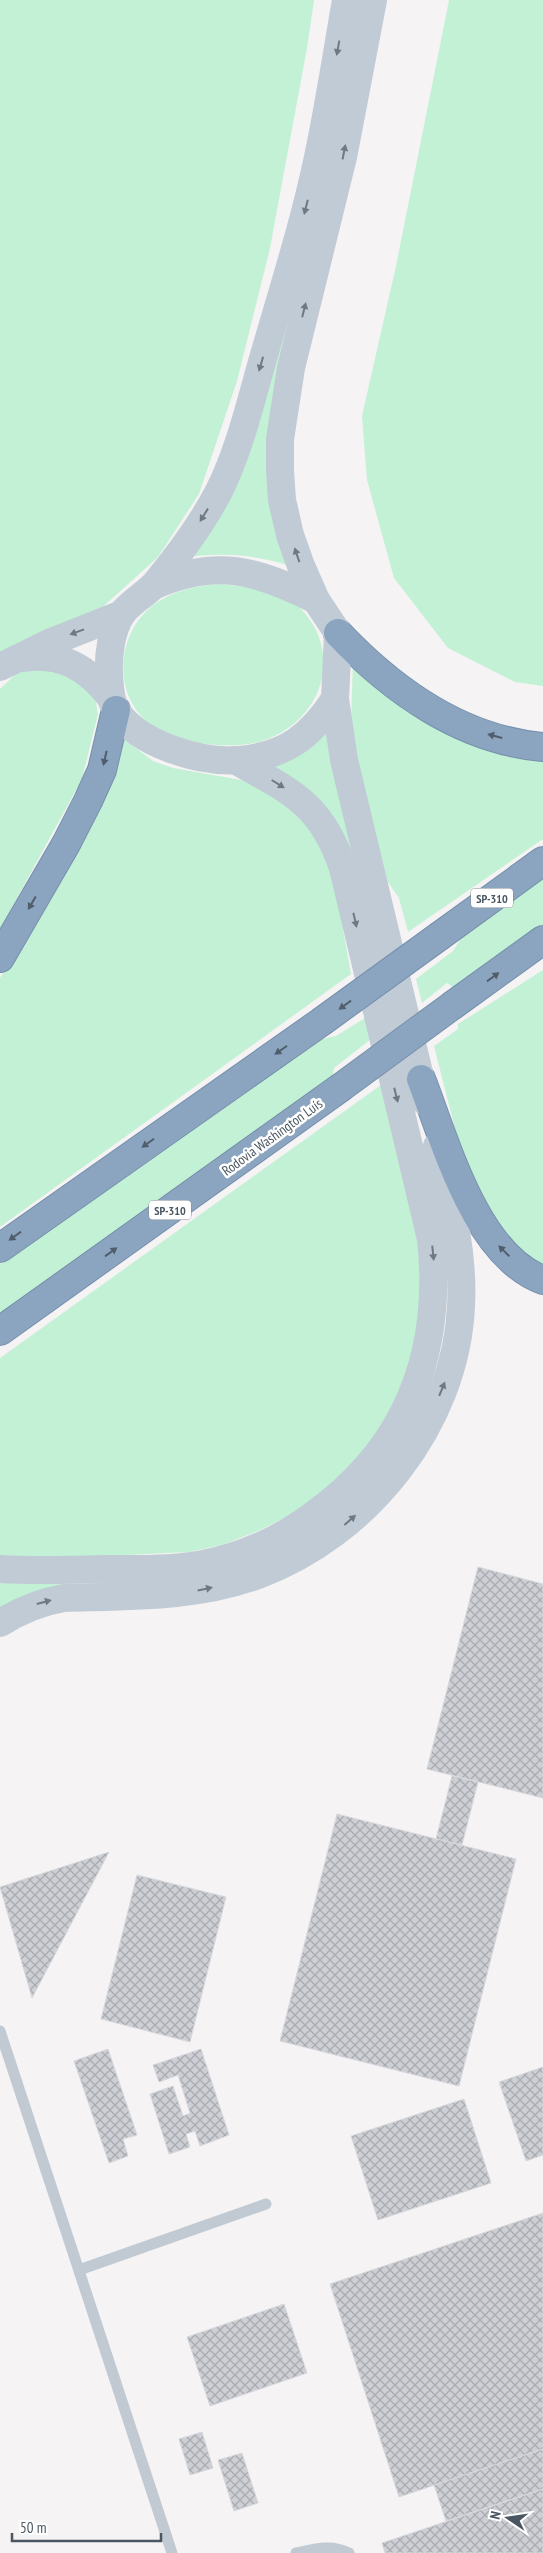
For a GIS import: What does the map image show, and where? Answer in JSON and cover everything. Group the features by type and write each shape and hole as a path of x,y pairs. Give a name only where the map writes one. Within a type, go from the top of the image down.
{"highway":[{"path":"338,633 396,687 449,719 492,736 543,746"},
{"path":"0,958 62,852 102,770 114,704"},
{"name":"SP-310","path":"0,1248 322,1022 543,861"},
{"name":"Rodovia Washington Luís","path":"0,1332 543,940"},
{"path":"421,1079 475,1214 489,1236 504,1252 522,1268 543,1280"},
{"path":"0,1342 78,1276"}],"main road":[{"path":"5,664 122,614 153,586 206,513 219,491 233,456 294,255 318,158 346,0"},
{"path":"0,1623 21,1610 45,1601 64,1598 190,1592 258,1576 291,1561 321,1543 370,1502 406,1460 418,1441 445,1383 458,1332 462,1278 455,1221 350,794 335,699 338,633 316,600 296,550 284,509 280,471 280,439 300,325 343,157 373,0"},
{"path":"153,586 178,575 208,570 226,570 266,577 316,600"},
{"path":"114,704 109,673 111,649 122,614"},
{"path":"5,664 37,656 60,658 74,663 102,685 131,726 152,741 176,752 205,758 235,760 256,758 282,751 302,739 320,722 335,699"},
{"path":"0,1569 161,1569 204,1564 246,1552 283,1535 335,1499 376,1457 404,1414 418,1378 433,1313 435,1275 431,1240 343,868 336,847 312,810 274,782 235,760"}],"lane":[{"path":"0,2031 172,2553"},
{"path":"79,2270 266,2204"},
{"path":"296,2553 324,2547 339,2548 349,2553"}],"green space":[{"path":"0,0 314,0 270,248 237,381 199,494 158,557 96,613 0,657"},
{"path":"449,0 543,0 543,686 515,682 448,648 394,578 367,480 362,416 396,266"},
{"path":"281,329 289,332 287,565 238,555 187,557"},
{"path":"219,584 263,590 289,599 311,621 322,649 323,668 320,687 312,703 300,718 286,730 268,739 249,744 224,745 196,742 157,730 136,709 128,693 124,676 124,658 128,641 135,625 146,611 175,593 196,587"},
{"path":"353,660 543,756 543,839 408,932 399,898 381,872 353,747 351,721"},
{"path":"35,666 69,670 95,697 98,714 82,779 0,929 0,689 18,672"},
{"path":"331,727 379,953 349,859 272,767 296,755"},
{"path":"120,736 153,761 173,768 247,781 286,804 317,837 334,878 351,974 0,1227 0,978 36,917"},
{"path":"543,875 543,925 454,988 447,983 422,1003 416,979 453,951 465,932"},
{"path":"543,970 543,1270 514,1250 468,1180 434,1046 458,1029 458,1024"},
{"path":"365,1018 371,1039 334,1068 332,1078 0,1316 0,1264 313,1041 336,1036"},
{"path":"381,1085 417,1220 424,1291 408,1372 383,1424 364,1450 345,1472 319,1496 290,1515 258,1531 222,1545 188,1552 0,1561 0,1358"},
{"path":"0,1579 61,1580 63,1587 0,1608"}],"building":[{"path":"478,1567 543,1584 543,1798 427,1769"},
{"path":"452,1776 478,1782 462,1845 436,1839"},
{"path":"337,1814 516,1859 459,2086 280,2041"},
{"path":"109,1852 32,1998 0,1887"},
{"path":"137,1875 226,1897 190,2042 101,2019"},
{"path":"108,2049 137,2135 123,2139 128,2156 109,2163 74,2061"},
{"path":"201,2049 229,2135 200,2146 195,2131 186,2134 190,2147 169,2154 150,2094 173,2086 183,2116 190,2113 178,2075 159,2082 153,2065"},
{"path":"543,2067 543,2155 526,2161 499,2082"},
{"path":"464,2099 491,2183 378,2220 351,2136"},
{"path":"543,2213 543,2449 399,2497 330,2284"},
{"path":"284,2304 307,2373 210,2406 187,2337"},
{"path":"202,2432 213,2468 190,2475 179,2439"},
{"path":"543,2449 543,2489 446,2521 434,2485"},
{"path":"242,2453 258,2503 234,2511 218,2460"},
{"path":"543,2489 543,2553 385,2553 382,2543"}]}
